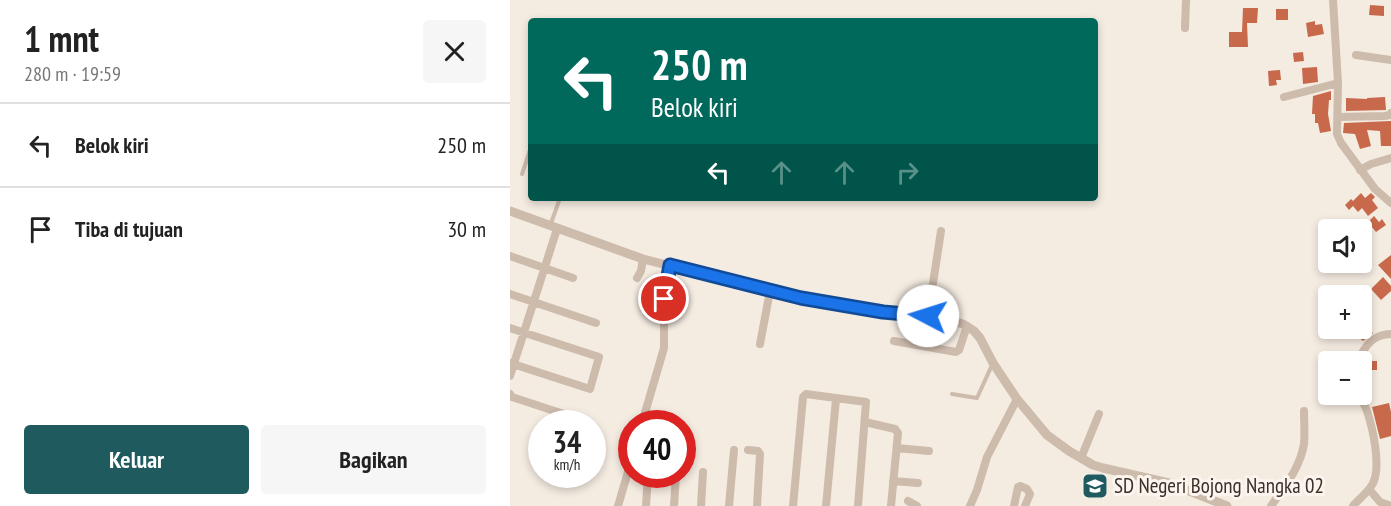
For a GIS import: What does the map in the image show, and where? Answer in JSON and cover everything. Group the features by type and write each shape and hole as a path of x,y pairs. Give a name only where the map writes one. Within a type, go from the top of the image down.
{"street":[{"path":"1185,28 1186,0"},
{"path":"1333,0 1338,82 1338,138 1375,189 1391,203"},
{"path":"1356,55 1391,60"},
{"path":"1284,97 1338,82"},
{"path":"1338,117 1385,116 1391,113"},
{"path":"1360,170 1391,158"},
{"path":"510,211 643,259 770,291 883,312 951,320 967,326 980,338 993,363 1017,399 1047,435 1059,444 1093,465 1113,472 1169,483 1227,506"},
{"path":"510,376 512,363 534,302 554,227"},
{"path":"928,316 941,231"},
{"path":"510,256 573,278"},
{"path":"637,278 643,259"},
{"path":"646,410 664,348 664,299 670,265"},
{"path":"760,344 770,291"},
{"path":"510,294 596,323"},
{"path":"894,341 956,352 959,350 967,326"},
{"path":"510,328 599,357 590,389 512,363"},
{"path":"1364,351 1373,339 1391,334"},
{"path":"510,394 553,410"},
{"path":"793,506 803,397 806,394 866,402 858,506"},
{"path":"826,506 836,399"},
{"path":"970,506 987,457 1017,399"},
{"path":"1353,506 1369,489 1375,479 1376,471 1376,457 1365,405"},
{"path":"1271,506 1293,475 1300,459 1304,442 1304,411"},
{"path":"1081,458 1099,414"},
{"path":"865,422 897,430 891,506"},
{"path":"897,448 929,451"},
{"path":"729,506 734,450"},
{"path":"748,450 758,451 760,454 757,506"},
{"path":"701,506 703,472"},
{"path":"893,481 918,483"},
{"path":"1014,506 1020,486 1027,489 1030,494 1025,506"},
{"path":"646,506 647,488"},
{"path":"674,506 675,488"},
{"path":"1369,489 1380,502 1391,506"},
{"path":"908,501 916,506"}],"lane":[{"path":"522,174 528,156"},
{"path":"554,227 559,201"},
{"path":"952,394 977,398 993,363"}],"building":[{"path":"1370,5 1384,6 1384,16 1369,15"},
{"path":"1243,8 1258,8 1257,23 1247,23 1248,47 1229,47 1229,32 1242,32"},
{"path":"1276,9 1288,9 1288,20 1276,20"},
{"path":"1315,21 1315,25 1322,24 1324,34 1308,37 1306,23"},
{"path":"1303,52 1304,61 1294,62 1293,53"},
{"path":"1317,67 1318,82 1303,84 1302,68"},
{"path":"1280,70 1281,80 1276,80 1277,85 1269,86 1268,71"},
{"path":"1331,91 1328,114 1331,131 1320,133 1318,123 1315,123 1315,114 1312,114 1313,96"},
{"path":"1385,97 1386,110 1346,111 1346,98"},
{"path":"1391,121 1391,146 1381,146 1380,131 1367,130 1371,146 1360,149 1355,134 1343,133 1344,123"},
{"path":"1361,193 1365,198 1371,193 1375,197 1372,200 1378,208 1368,216 1362,208 1358,212 1353,206 1349,210 1345,205"},
{"path":"1374,216 1379,222 1382,219 1386,225 1376,232 1372,227 1371,219"},
{"path":"1391,255 1391,279 1378,265"},
{"path":"1383,277 1391,286 1391,291 1381,300 1372,288"},
{"path":"1372,361 1377,361 1377,370 1372,370"},
{"path":"1389,403 1391,436 1380,439 1372,407"}],"place":[{"name":"SD Negeri Bojong Nangka 02","path":"1095,486"}],"route":[{"path":"664,299 670,265 801,298 883,312 928,316"}]}
